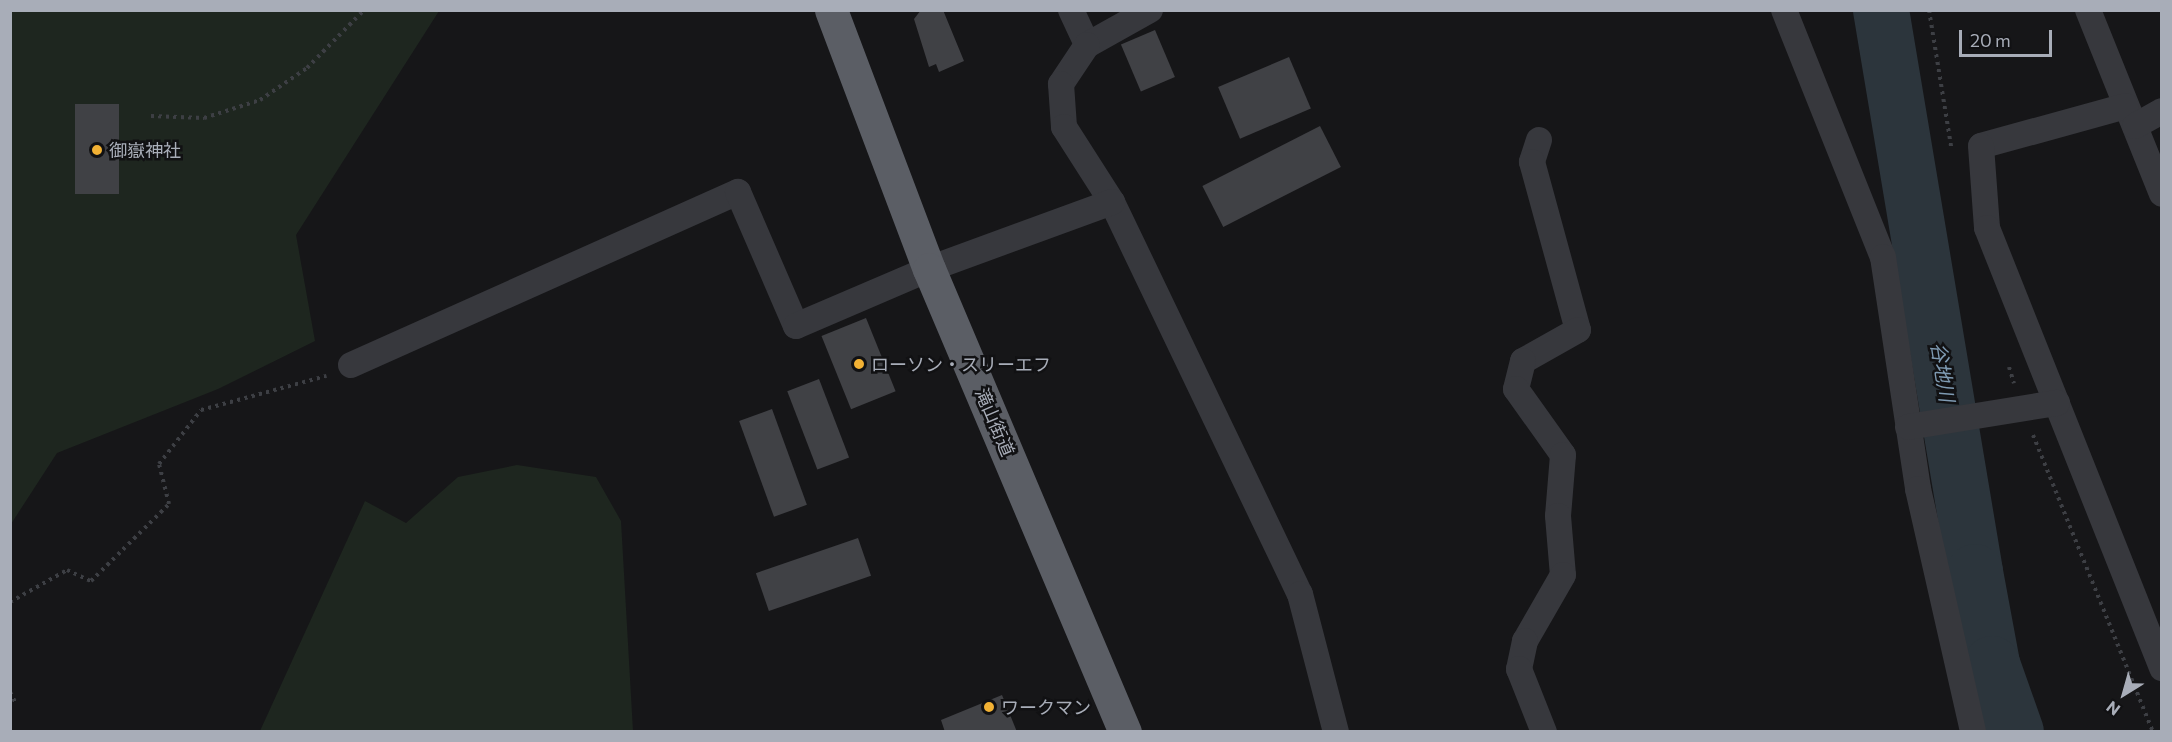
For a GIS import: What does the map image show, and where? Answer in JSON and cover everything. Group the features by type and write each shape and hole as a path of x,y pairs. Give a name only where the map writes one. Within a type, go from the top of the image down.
{"highway":[{"name":"滝山街道","path":"831,10 929,269 1125,732"}],"street":[{"path":"1071,10 1087,45"},
{"path":"1150,10 1087,45 1061,84 1064,127 1112,202 1300,594 1336,732"},
{"path":"1784,10 1882,257 1973,732"},
{"path":"2088,10 2162,194"},
{"path":"2162,111 1982,146 1987,228 2162,668"},
{"path":"1539,140 1532,162 1578,330 1523,361 1516,390 1563,455 1558,516 1563,575 1524,641 1519,669 1544,732"},
{"path":"351,364 738,192 796,326 929,269 1112,202"},
{"path":"1916,425 2056,403"}],"path":[{"path":"151,116 204,118 260,100 307,68 364,10"},
{"path":"10,602 67,570 91,581 169,504 159,464 201,410 351,364"},
{"path":"10,692 16,704"}],"shaded area":[{"path":"11,11 439,11 296,235 315,341 218,389 57,453 11,524"},
{"path":"517,465 596,477 621,521 633,731 260,731 365,501 406,523 458,477"}],"building":[{"path":"921,10 943,10 964,61 939,72 936,64 929,67 914,19"},
{"path":"1155,30 1175,77 1141,91 1121,44"},
{"path":"1289,57 1311,109 1240,139 1218,87"},
{"name":"御嶽神社","path":"75,104 119,104 119,194 75,194"},
{"path":"1320,126 1341,167 1223,227 1202,186"},
{"name":"ローソン・スリーエフ","path":"866,318 896,391 851,409 821,336"},
{"path":"819,379 849,457 817,470 787,391"},
{"path":"772,409 807,505 774,517 739,421"},
{"path":"858,538 871,576 769,611 756,573"},
{"name":"ワークマン","path":"1002,695 1017,732 945,732 941,720"}],"waterway":[{"name":"谷地川","path":"1881,10 1992,664 2016,732"}],"place":[{"name":"御嶽神社","path":"97,150"},
{"name":"ローソン・スリーエフ","path":"859,364"},
{"name":"ワークマン","path":"989,707"}]}
